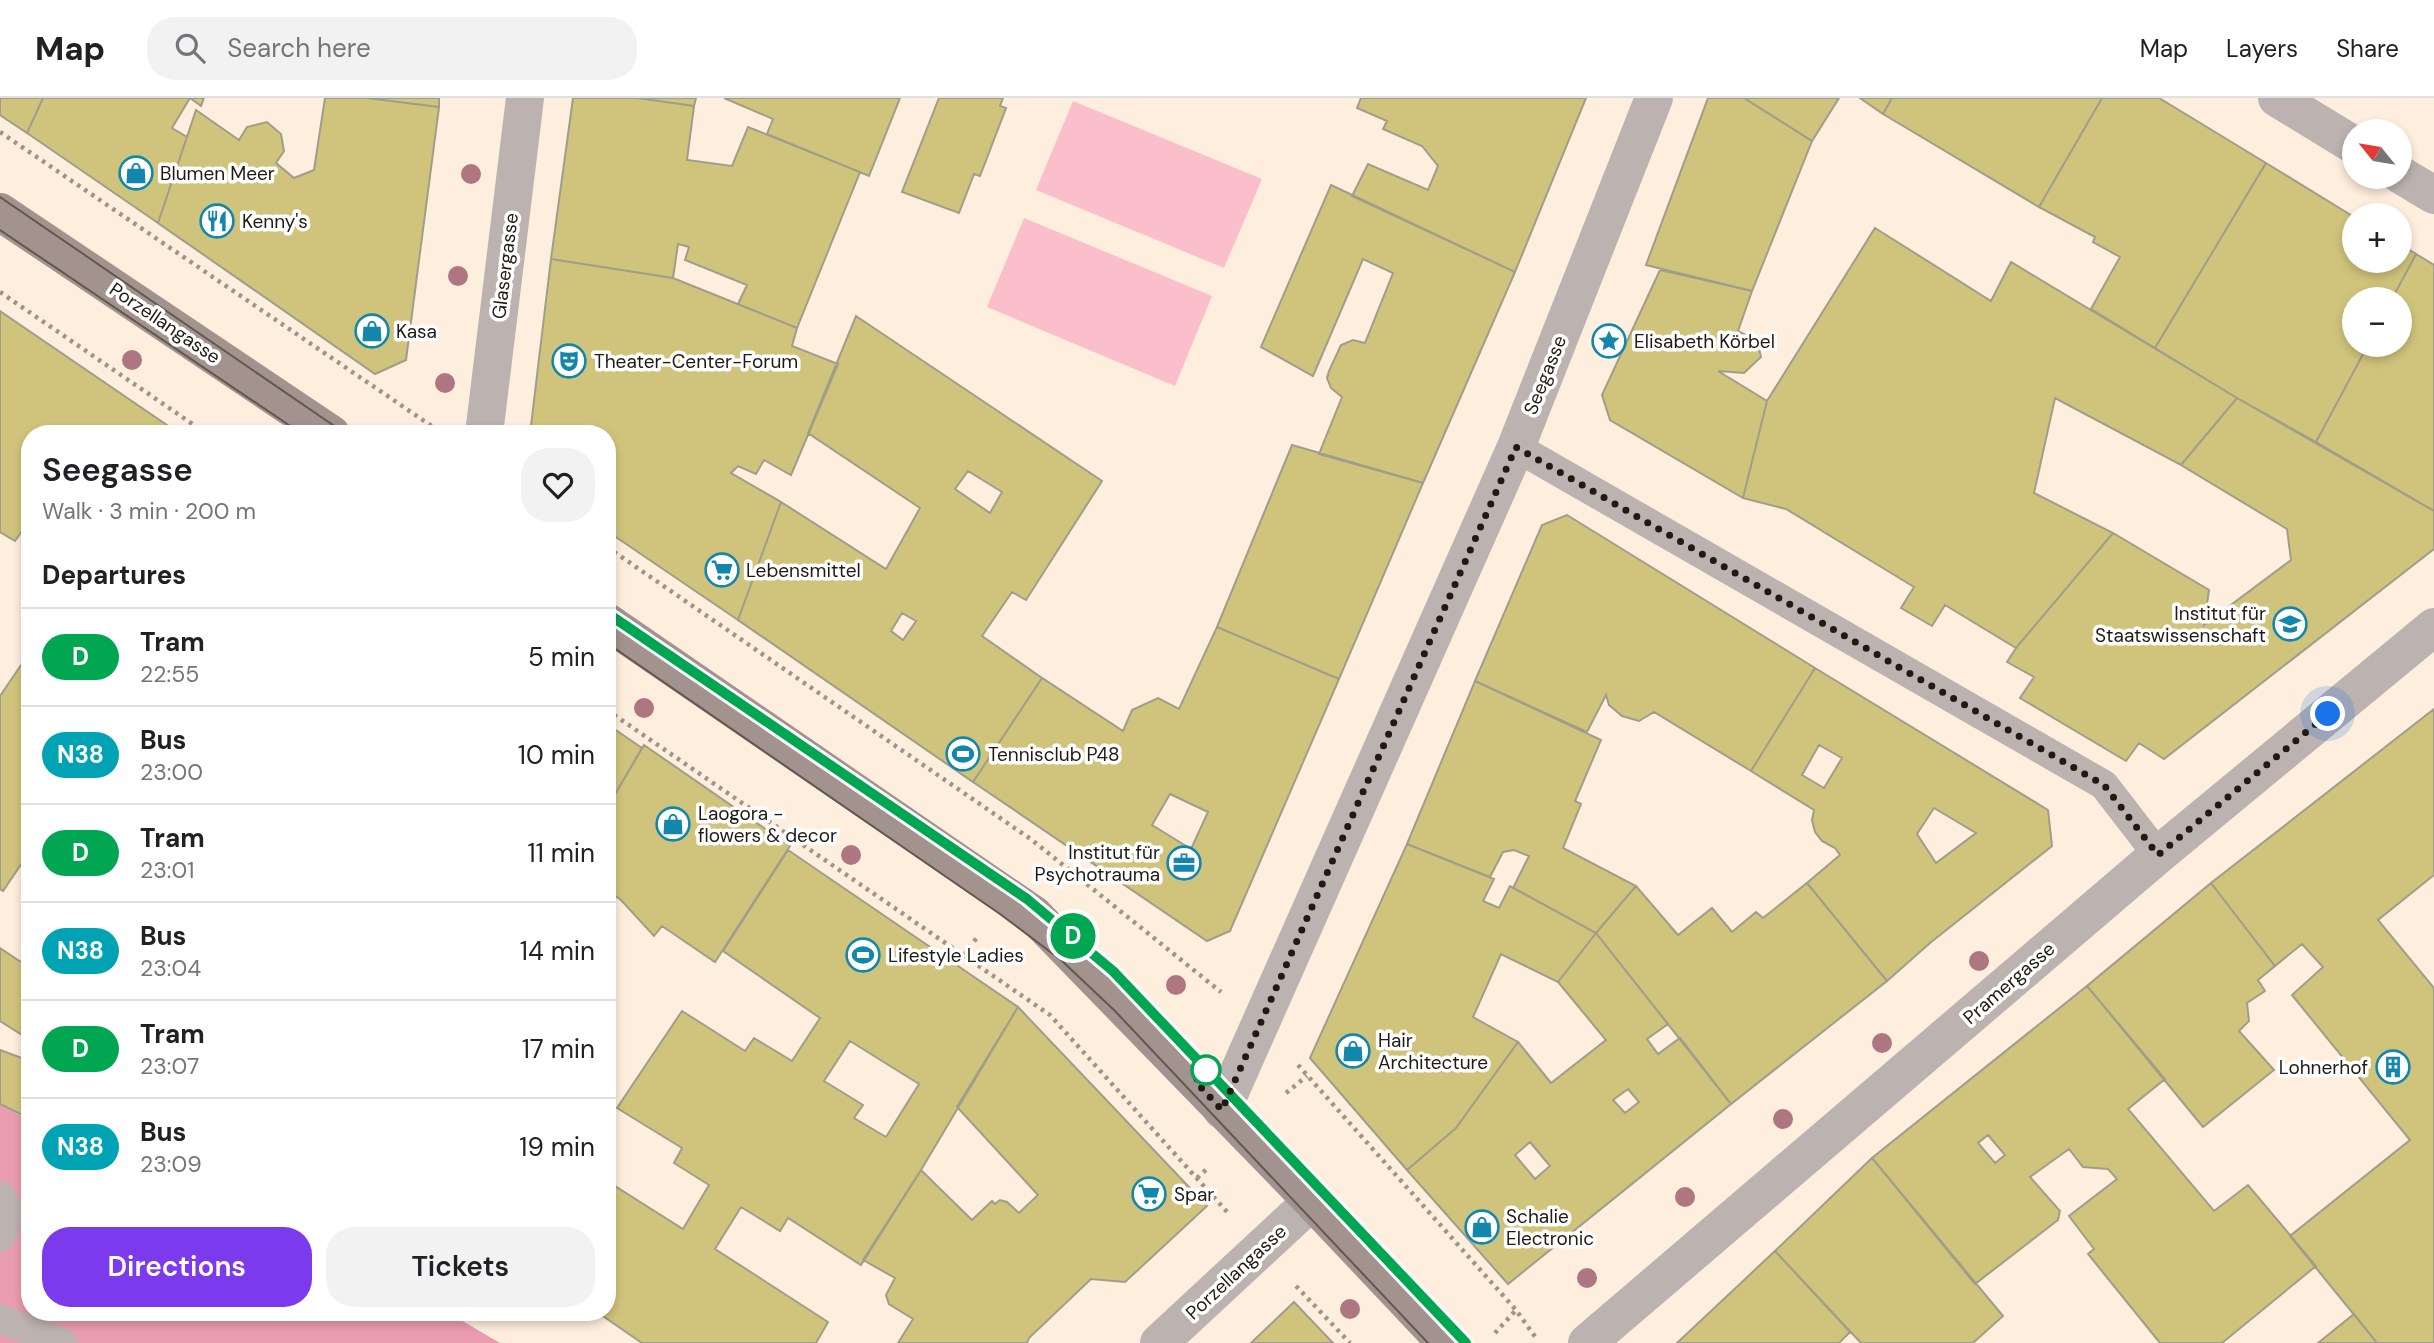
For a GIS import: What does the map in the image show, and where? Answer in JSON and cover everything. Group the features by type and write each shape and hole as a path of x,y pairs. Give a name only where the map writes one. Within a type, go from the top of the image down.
{"street":[{"name":"Glasergasse","path":"485,425 525,98"},
{"name":"Seegasse","path":"1222,1110 1516,447 1654,98"},
{"path":"2277,98 2342,138"},
{"path":"2412,182 2434,195"},
{"name":"Porzellangasse","path":"0,212 318,425"},
{"name":"Pramergasse","path":"1587,1343 2158,855 2434,627"},
{"path":"616,628 1034,915 1446,1343"},
{"name":"Porzellangasse","path":"1159,1343 1312,1201"}],"lane":[{"path":"1516,447 2104,785 2158,855"},
{"path":"0,1196 10,1213 0,1237"},
{"path":"0,1319 62,1343"}],"path":[{"path":"0,132 430,425"},
{"path":"0,292 194,425"},
{"path":"616,553 1032,840 1226,996"},
{"path":"616,715 1050,1014 1260,1248 1350,1343"},
{"path":"1290,1057 1516,1310 1540,1343"},
{"path":"1276,1102 1307,1076"},
{"path":"1489,1338 1516,1310"}],"shaded area":[{"path":"1073,101 1262,179 1224,268 1036,190"},
{"path":"1024,218 1212,296 1175,386 987,307"},
{"path":"0,1104 21,1116 21,1321 463,1321 500,1343 0,1343"}],"building":[{"path":"0,98 43,98 27,133 0,115"},
{"path":"43,98 190,98 172,128 187,137 158,223 27,133"},
{"path":"190,98 204,98 201,106"},
{"path":"325,98 367,98 439,107 406,360 375,374 158,223 196,110 239,140 247,127 267,122 281,134 284,151 276,163 294,178 314,170"},
{"path":"367,98 439,98 439,107"},
{"path":"573,98 637,98 694,106 687,160 732,166 748,127 860,172 797,328 738,304 747,285 685,260 689,247 678,244 673,278 551,259"},
{"path":"637,98 696,98 694,106"},
{"path":"724,98 900,98 869,176 767,134 773,119"},
{"path":"939,98 1003,98 1000,106 1006,108 980,176 974,174 959,213 902,192"},
{"path":"1361,98 1586,98 1515,272 1352,196 1368,164 1428,190 1438,166 1422,146 1383,129 1387,121 1357,108"},
{"path":"1708,98 1744,98 1812,141 1752,291 1646,265"},
{"path":"1744,98 1839,98 1812,141"},
{"path":"1860,98 1892,98 1883,114"},
{"path":"1892,98 2102,98 2039,207 1883,114"},
{"path":"2102,98 2159,98 2266,163 2155,348 2091,309 2120,257 2093,242 2095,237 2039,207"},
{"path":"2266,163 2342,210 2342,273 2406,273 2398,287 2342,287 2342,357 2362,357 2316,442 2155,348"},
{"path":"1331,185 1515,272 1423,483 1319,454 1342,397 1331,388 1327,378 1329,371 1341,345 1353,340 1365,343 1393,273 1363,259 1313,376 1261,347"},
{"path":"1875,228 1991,301 2011,262 2237,398 2181,465 2055,398 2034,493 2113,533 2016,648 1945,605 1932,626 1901,608 1914,587 1786,509 1743,498 1767,401"},
{"path":"2416,254 2434,265 2434,511 2316,442 2362,357 2412,357 2412,287 2398,287 2406,273 2412,273 2412,262"},
{"path":"551,259 673,278 797,328 792,346 838,364 791,475 764,460 756,474 738,466 731,473 781,502 738,620 616,537 616,425 531,425"},
{"path":"1660,270 1752,291 1738,331 1757,341 1761,357 1744,373 1718,371 1767,401 1743,498 1610,420 1602,395"},
{"path":"0,311 167,425 21,425 21,533 15,541 0,532"},
{"path":"856,316 1102,481 1026,600 1012,592 982,636 1042,678 973,782 738,620 781,502 886,569 920,508 808,433","holes":["968,471 1002,492 990,513 955,489","902,613 916,621 903,640 891,631"]},
{"path":"2237,398 2434,511 2434,549 2164,759 2139,743 2126,761 2020,698 2034,677 2007,662 2113,533 2209,590 2204,625 2291,560 2287,529 2181,465"},
{"path":"1292,445 1423,483 1339,679 1217,627"},
{"path":"1567,515 1815,668 1751,771 1654,712 1639,721 1622,716 1609,705 1606,695 1587,732 1475,681 1542,525"},
{"path":"1217,627 1339,679 1230,931 1207,941 973,782 1042,678 1123,731 1132,710 1158,698 1179,709","holes":["1170,794 1208,812 1191,849 1152,825"]},
{"path":"21,665 21,864 3,891 0,889 0,696"},
{"path":"1815,668 2048,810 2052,846 1930,943 1887,981 1807,883 1840,855 1815,832 1812,820 1814,810 1751,771","holes":["1819,745 1842,758 1824,788 1802,775","1934,808 1976,833 1936,863 1917,834"]},
{"path":"1475,681 1601,740 1575,801 1581,804 1563,848 1636,886 1596,933 1513,888 1529,856 1514,850 1503,852 1490,877 1407,844"},
{"name":"Lohnerhof","path":"2434,709 2434,875 2378,920 2434,988 2434,1343 2377,1343 2290,1236 2410,1140 2292,995 2323,967 2302,944 2275,966 2211,883"},
{"path":"616,730 642,748 616,793"},
{"path":"644,745 790,846 715,962 662,926 654,936 616,896 616,793"},
{"path":"1407,844 1494,879 1483,901 1499,908 1510,886 1596,933 1558,982 1501,954 1473,1017 1518,1042 1456,1128 1407,1170 1310,1058"},
{"path":"788,850 1018,1007 861,1265 788,1218 780,1231 741,1207 715,1249 828,1322 816,1343 642,1343 610,1321 616,1321 616,1187 683,1229 709,1185 674,1163 682,1148 617,1108 682,1011 745,1051 754,1038 792,1061 820,1018 723,951","holes":["850,1041 919,1084 886,1137 854,1118 863,1105 824,1081"]},
{"path":"1807,883 1887,981 1731,1104 1596,933 1636,886 1678,935 1712,908 1732,932 1756,912 1763,918"},
{"path":"2211,883 2275,966 2258,980 2265,991 2247,1003 2249,1021 2239,1031 2274,1070 2203,1127 2087,986"},
{"path":"1596,933 1668,1024 1647,1039 1658,1054 1680,1038 1731,1104 1508,1284 1407,1170 1456,1128 1518,1042 1551,1083 1606,1040 1558,982","holes":["1628,1089 1639,1102 1625,1113 1613,1100","1530,1142 1550,1166 1535,1179 1515,1155"]},
{"path":"0,948 21,962 21,1034 0,1021"},
{"path":"2087,986 2165,1079 2128,1109 2214,1211 2248,1185 2316,1266 2222,1343 2160,1343 2088,1254 2094,1249 2069,1216 2117,1179 2108,1169 2083,1167 2069,1149 2030,1177 2060,1211 2058,1220 1975,1284 1872,1158","holes":["1988,1135 2005,1155 1995,1163 1978,1143"]},
{"path":"1018,1007 1207,1206 1125,1282 1091,1279 1029,1338 1027,1343 898,1343 913,1319 889,1304 886,1295 895,1278 863,1260 921,1170 972,1220 992,1201 995,1204 1000,1200 1007,1202 1019,1213 1038,1195 957,1107"},
{"path":"0,1050 21,1058 21,1114 0,1104"},
{"path":"1872,1158 2003,1316 1973,1343 1861,1343 1775,1251"},
{"path":"1775,1251 1850,1332 1839,1343 1677,1343"},
{"path":"1294,1302 1333,1343 1251,1343"},
{"path":"2354,1314 2377,1343 2318,1343"}],"tram line":[{"path":"0,197 333,425"},
{"path":"0,230 289,425"},
{"path":"616,619 1027,899 1113,971 1466,1343"},
{"name":"D","path":"616,619 1027,899 1084,945 1145,1004 1466,1343"},
{"path":"616,649 1000,914 1061,960 1115,1011 1428,1343"}],"place":[{"name":"Blumen Meer","path":"136,173"},
{"name":"Kenny's","path":"217,221"},
{"name":"Kasa","path":"372,331"},
{"name":"Elisabeth Körbel","path":"1609,341"},
{"name":"Theater-Center-Forum","path":"569,361"},
{"name":"Lebensmittel","path":"722,570"},
{"name":"Institut für Staatswissenschaft","path":"2290,624"},
{"name":"Tennisclub P48","path":"963,754"},
{"name":"Laogora - flowers & decor","path":"673,824"},
{"name":"Institut für Psychotrauma","path":"1184,863"},
{"name":"Lifestyle Ladies","path":"863,955"},
{"name":"Hair Architecture","path":"1353,1051"},
{"name":"Lohnerhof","path":"2393,1067"},
{"name":"Spar","path":"1149,1194"},
{"name":"Schalie Electronic","path":"1482,1227"}],"route":[{"path":"1206,1070 1195,1081 1222,1110 1516,447 2104,785 2158,855 2328,714"}]}
